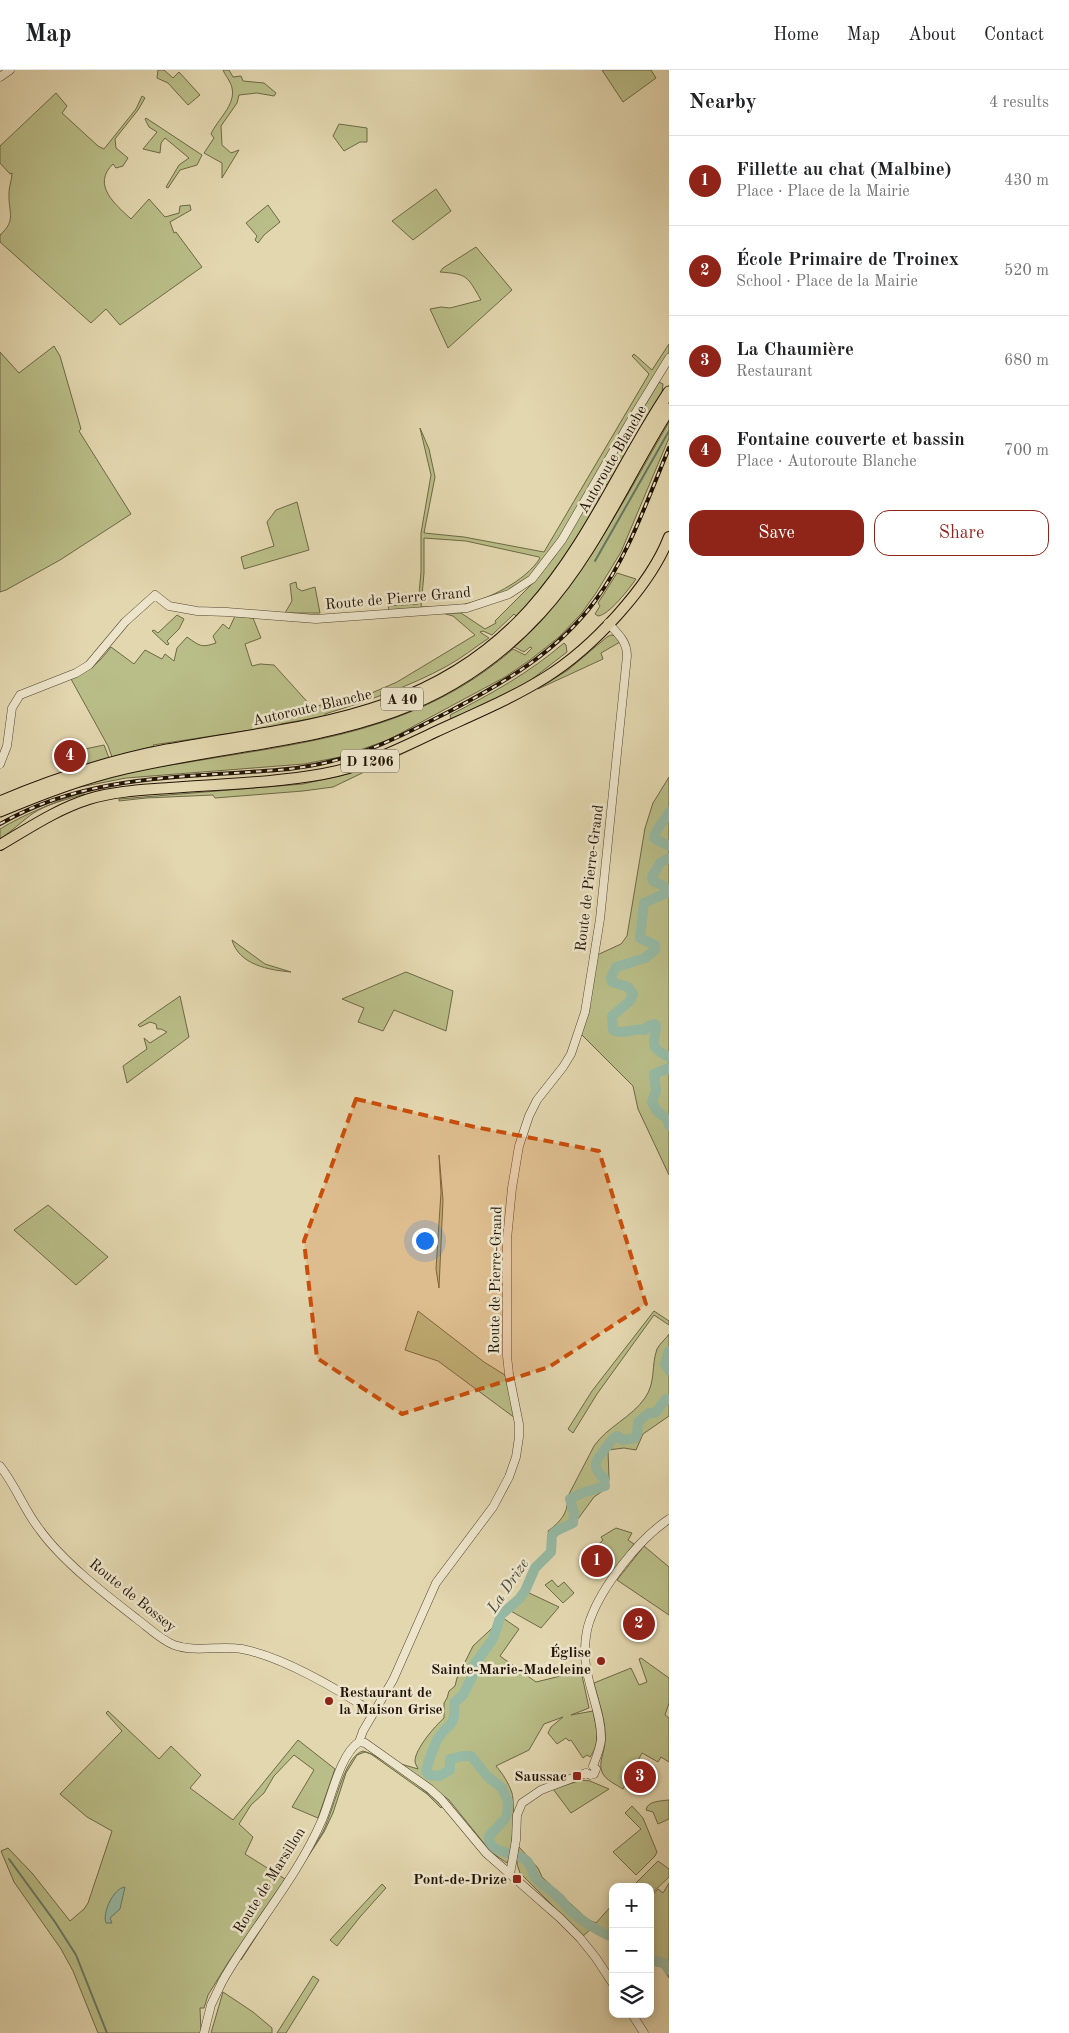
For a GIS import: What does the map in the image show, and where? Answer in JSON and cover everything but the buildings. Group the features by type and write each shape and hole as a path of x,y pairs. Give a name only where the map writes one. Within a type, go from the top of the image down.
{"highway":[{"name":"Autoroute Blanche","path":"0,802 71,775 137,756 305,727 356,715 407,697 451,674 470,662 505,634 529,611 551,585 588,531 669,392"},
{"name":"Autoroute Blanche","path":"0,811 65,785 125,768 295,738 359,724 408,707 448,687 497,654 532,622 552,599 598,532 669,409"}],"main road":[{"name":"D 1206","path":"0,845 70,805 101,796 138,790 301,777 334,772 369,762 528,688 574,656 608,623 647,578 669,537"}],"street":[{"path":"0,77 10,70"},
{"name":"Route de Pierre Grand","path":"0,764 7,746 12,708 20,696 76,673 89,665 120,627 155,595 169,606 197,612 227,612 316,619 467,608 509,594 532,579 562,540 632,417 669,358"},
{"name":"Route de Pierre-Grand","path":"359,1742 363,1731 396,1674 436,1583 493,1507 508,1477 518,1448 519,1420 508,1365 506,1256 510,1204 518,1153 529,1116 537,1100 571,1054 586,1001 602,902 627,656 627,648 623,638 608,623"},
{"name":"Route de Bossey","path":"0,1466 14,1486 36,1525 47,1539 110,1598 164,1639 172,1644 188,1648 226,1647 251,1651 281,1662 343,1693 374,1713"},
{"path":"510,1874 516,1844 517,1815 522,1803 541,1790 586,1772 590,1775 594,1774 596,1769 593,1766 601,1738 586,1664 586,1646 590,1621 609,1585 645,1538 669,1519"},
{"path":"359,1742 365,1743 430,1789 450,1808 486,1853 580,1938 609,1978"},
{"name":"Route de Marsillon","path":"204,2033 209,2010 222,1982 313,1837 331,1798 339,1772 354,1746 359,1742"},
{"path":"635,2018 644,2033"}],"highlighted area":[{"path":"356,1099 475,1127 599,1151 646,1304 549,1367 402,1414 317,1358 304,1241"}],"shaded area":[{"path":"158,70 164,70 173,78 179,72 200,95 188,105 168,83 157,78"},
{"path":"223,70 229,70 233,77 241,76 243,81 264,83 276,93 274,96 257,93 239,95 237,103 221,126 222,145 231,153 239,150 222,178 222,163 204,153 214,138 211,134 231,100 231,86"},
{"path":"602,70 651,70 656,78 623,102"},
{"path":"56,93 67,106 62,113 98,146 104,149 136,109 142,96 145,98 115,139 116,148 128,158 123,166 116,168 113,164 104,179 105,187 113,201 131,219 149,199 165,217 179,213 180,206 190,205 191,210 170,222 174,233 176,232 202,267 120,325 106,309 91,323 0,242 0,235 10,220 9,193 12,173 10,174 0,163 0,146"},
{"path":"146,118 202,155 197,165 180,170 168,188 166,187 179,165 189,158 165,138 161,143 160,153 143,149 157,132 149,127"},
{"path":"339,124 367,128 367,142 360,142 344,151 333,136"},
{"path":"436,189 451,211 413,240 392,221"},
{"path":"268,205 280,222 264,235 258,243 255,240 257,236 246,223"},
{"path":"476,247 512,290 448,348 430,309 450,308 481,300 473,286 462,275 440,272 443,268"},
{"path":"669,344 669,352 564,532 533,574 513,589 467,605 453,606 482,599 504,589 525,574 540,558 466,541 424,538 424,573 421,607 439,607 389,610 388,606 418,604 421,572 421,533 431,475 420,428 429,449 435,477 424,533 464,537 544,552 649,374 632,356 634,354 652,370"},
{"path":"54,346 60,356 81,429 79,431 131,514 60,560 0,592 0,352 19,373"},
{"path":"659,382 663,384 662,392 608,484 600,492 598,502 589,517 560,561 516,616 514,614 492,635 483,631 480,632 489,638 463,656 418,681 372,699 325,714 325,716 281,724 283,725 153,745 112,757 108,746 71,679 93,666 111,647 134,664 145,650 162,659 165,654 174,661 177,648 187,637 204,646 211,645 216,643 213,636 223,624 229,629 235,616 253,618 261,638 245,644 252,666 260,664 274,665 312,707 367,695 397,682 475,635 453,616 442,613 461,613 485,629 496,623 495,621 533,583 555,556"},
{"path":"669,422 669,438 621,552 596,593 581,614 559,637 505,677 388,740 340,757 304,764 126,778 70,789 135,771 273,748 357,730 398,717 437,700 476,677 513,649 525,655 532,648 530,647 524,652 514,647 538,623 581,569 618,512"},
{"path":"297,502 309,550 244,569 241,557 274,546 267,522 276,510"},
{"path":"617,573 636,579 624,595 608,611 598,616 595,614 600,606 598,603"},
{"path":"296,582 297,588 302,591 315,587 320,613 285,613 292,601 290,584"},
{"path":"177,615 184,619 179,629 167,641 169,644 167,645 152,631 154,630 158,633"},
{"path":"611,635 616,636 620,642 601,653 603,659 538,689 568,670"},
{"path":"564,643 567,652 527,683 451,719 450,715 509,682 537,664"},
{"path":"494,710 333,787 215,798 213,795 119,801 119,799 303,784 343,775 378,763"},
{"path":"65,744 77,746 80,749 82,745 85,749 104,745 109,758 68,770 60,764"},
{"path":"669,777 669,1175 638,1109 633,1086 581,1034 590,1008 597,955 621,944 627,936 645,828 653,803"},
{"path":"78,794 85,794 58,802"},
{"path":"38,810 9,833 0,839 0,829"},
{"path":"232,940 265,964 291,972 265,968 248,961 241,955"},
{"path":"406,972 453,991 446,1031 394,1010 383,1031 358,1022 364,1008 342,999"},
{"path":"180,996 189,1037 127,1083 123,1066 147,1049 144,1038 150,1043 167,1032 157,1029 156,1024 150,1022 140,1027 138,1025"},
{"path":"439,1155 443,1200 439,1288 436,1269 441,1192"},
{"path":"48,1205 108,1257 76,1285 14,1230"},
{"path":"418,1311 484,1362 505,1375 515,1418 438,1361 405,1350"},
{"path":"654,1311 669,1321 669,1325 654,1315 597,1394 573,1433 568,1429 592,1391"},
{"path":"669,1334 669,1416 643,1434 636,1450 624,1448 608,1450 609,1479 607,1488 594,1497 572,1527 552,1538 548,1531 556,1525 565,1513 567,1498 594,1446 599,1439 640,1405 645,1398 651,1386 657,1349"},
{"path":"616,1528 632,1533 628,1540 634,1544 616,1569 612,1566 602,1575 585,1557 603,1540 601,1537"},
{"path":"644,1546 669,1567 669,1615 617,1580"},
{"path":"552,1580 558,1587 564,1582 574,1593 563,1603 545,1585"},
{"path":"527,1592 559,1607 541,1628 509,1610"},
{"path":"503,1618 519,1629 500,1656 536,1682 581,1671 589,1708 571,1715 593,1711 597,1735 596,1746 590,1757 587,1755 583,1758 571,1740 569,1741 566,1738 557,1744 548,1733 551,1727 563,1717 544,1724 529,1750 496,1766 507,1782 513,1799 512,1840 507,1863 491,1852 449,1800 401,1764 418,1769 415,1761 418,1750 444,1718 444,1703 449,1691 455,1686 473,1646"},
{"path":"641,1658 669,1678 669,1703 665,1715 669,1718 669,1762 661,1757 658,1762 642,1753 623,1789 608,1780 602,1772 601,1764 605,1745 605,1726 594,1683 631,1668 639,1685 647,1682 639,1659"},
{"path":"108,1711 159,1759 171,1746 201,1775 190,1788 233,1820 298,1740 335,1769 318,1818 292,1807 314,1770 294,1755 274,1776 264,1793 251,1805 239,1824 253,1837 245,1854 285,1879 229,1961 208,1995 204,2008 200,2008 201,2033 98,2033 73,1971 61,1949 14,1882 1,1851 8,1848 32,1873 70,1921 84,1909 88,1903 112,1831 87,1817 60,1794 122,1731 106,1713"},
{"path":"363,1751 371,1754 365,1752 357,1755 346,1773 333,1813 324,1832 241,1960 246,1949 321,1835 344,1775 356,1755"},
{"path":"371,1754 415,1783 442,1806 441,1808 427,1794"},
{"path":"582,1780 590,1781 609,1789 571,1813 553,1789"},
{"path":"669,1800 669,1819 658,1824 653,1812 646,1810 647,1807 655,1802"},
{"path":"632,1806 643,1818 657,1852 636,1875 613,1852 641,1829 625,1813"},
{"path":"519,1847 538,1868 542,1877 587,1919 596,1923 609,1908 609,1938 591,1929 583,1936 520,1873 517,1864"},
{"path":"658,1861 669,1869 669,1877 654,1891 654,1883 636,1883"},
{"path":"669,1883 669,1978 662,1967 654,1965 654,1894 658,1889 663,1893"},
{"path":"382,1884 386,1888 337,1946 330,1940"},
{"path":"125,1887 120,1909 110,1918 112,1923 106,1923 107,1908 113,1896 121,1888"},
{"path":"313,1976 319,1980 286,2033 277,2033"},
{"path":"223,1992 253,2012 272,2028 272,2033 211,2033"}],"waterway":[{"path":"595,561 669,431"},
{"name":"La Drize","path":"669,812 654,838 669,846"},
{"name":"La Drize","path":"669,858 660,863 652,877 653,881 664,886 666,893 644,903 640,938 655,945 655,950 645,958 616,967 611,978 612,982 628,987 633,994 630,1001 612,1016 613,1030 617,1032 645,1030 648,1026 655,1024 654,1045 658,1051 669,1057"},
{"name":"La Drize","path":"669,1068 654,1074 656,1091 652,1102 657,1111 667,1119 669,1126"},
{"name":"La Drize","path":"669,1351 665,1364 669,1370"},
{"name":"La Drize","path":"609,1935 585,1922 537,1880 527,1861 493,1847 489,1836 505,1819 508,1802 502,1788 487,1776 471,1756 450,1759 450,1770 439,1776 429,1775 426,1771 437,1740 454,1718 454,1703 463,1695 472,1677 474,1665 493,1639 501,1615 519,1599 525,1591 535,1568 551,1552 552,1535 573,1523 574,1513 570,1499 605,1486 604,1478 597,1470 597,1460 617,1436 623,1440 635,1438 638,1422 649,1413 655,1413 666,1399 669,1399"},
{"path":"9,1859 55,1922 76,1955 107,2033"},
{"name":"La Drize","path":"654,1961 664,1963 669,1970"}],"railway":[{"path":"0,824 33,808 66,796 101,787 170,777 302,767 347,757 388,741 492,688 548,650 565,635 595,601 628,546 669,448"}],"place":[{"name":"Fontaine couverte et bassin","path":"70,756"},
{"name":"Fillette au chat (Malbine)","path":"597,1561"},
{"name":"École Primaire de Troinex","path":"639,1624"},
{"name":"Église Sainte-Marie-Madeleine","path":"601,1661"},
{"name":"Restaurant de la Maison Grise","path":"329,1701"},
{"name":"Saussac","path":"577,1776"},
{"name":"La Chaumière","path":"640,1777"},
{"name":"Pont-de-Drize","path":"517,1879"}]}
